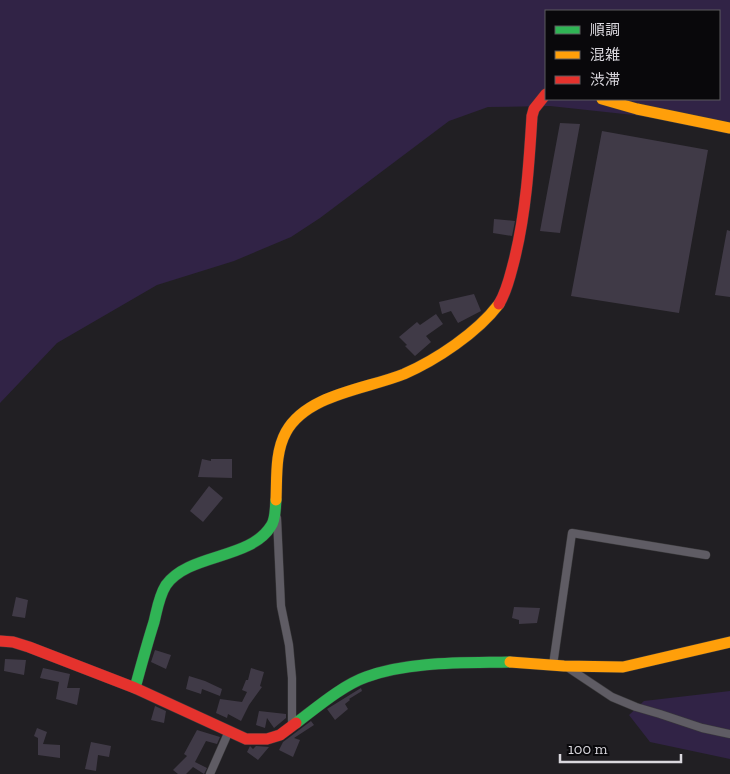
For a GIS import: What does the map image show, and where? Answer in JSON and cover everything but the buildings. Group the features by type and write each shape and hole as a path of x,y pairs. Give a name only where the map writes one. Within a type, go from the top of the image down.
{"street":[{"path":"292,727 292,678 289,645 281,606 276,501 278,453 281,440 295,419 316,404 402,374 438,357 468,334 497,307 508,281 521,229 527,191 532,116 534,109 545,95"},
{"path":"605,100 636,110 730,128"},
{"path":"135,688 160,598 166,586 180,574 261,537 272,523 276,501"},
{"path":"558,666 572,533 706,555"},
{"path":"0,641 13,642 29,647 135,688 246,739 267,740 280,735 325,701 372,674 438,663 517,662 558,666 632,666 730,642"},
{"path":"558,666 574,671 612,696 636,707 702,728 730,734"},
{"path":"210,774 229,731"}],"shaded area":[{"path":"0,0 730,0 730,128 680,120 550,106 488,107 449,121 320,218 291,237 234,261 157,285 57,343 0,403"},
{"path":"730,691 730,759 650,742 629,715 644,701"}],"traffic: fast":[{"path":"135,688 160,598 166,585 176,575 189,567 235,551 261,537 273,523 276,500"},
{"path":"296,723 348,685 383,672 419,665 510,662"}],"traffic: slow":[{"path":"606,100 637,109 730,128"},
{"path":"276,500 277,465 280,448 286,432 296,419 308,409 339,394 404,374 429,361 468,335 499,304"},
{"path":"510,662 564,666 623,667 730,642"}],"traffic: jam":[{"path":"499,304 510,278 518,243 528,171 532,116 534,109 545,95"},
{"path":"0,641 13,642 29,647 135,688 246,739 267,739 280,735 296,723"}]}
